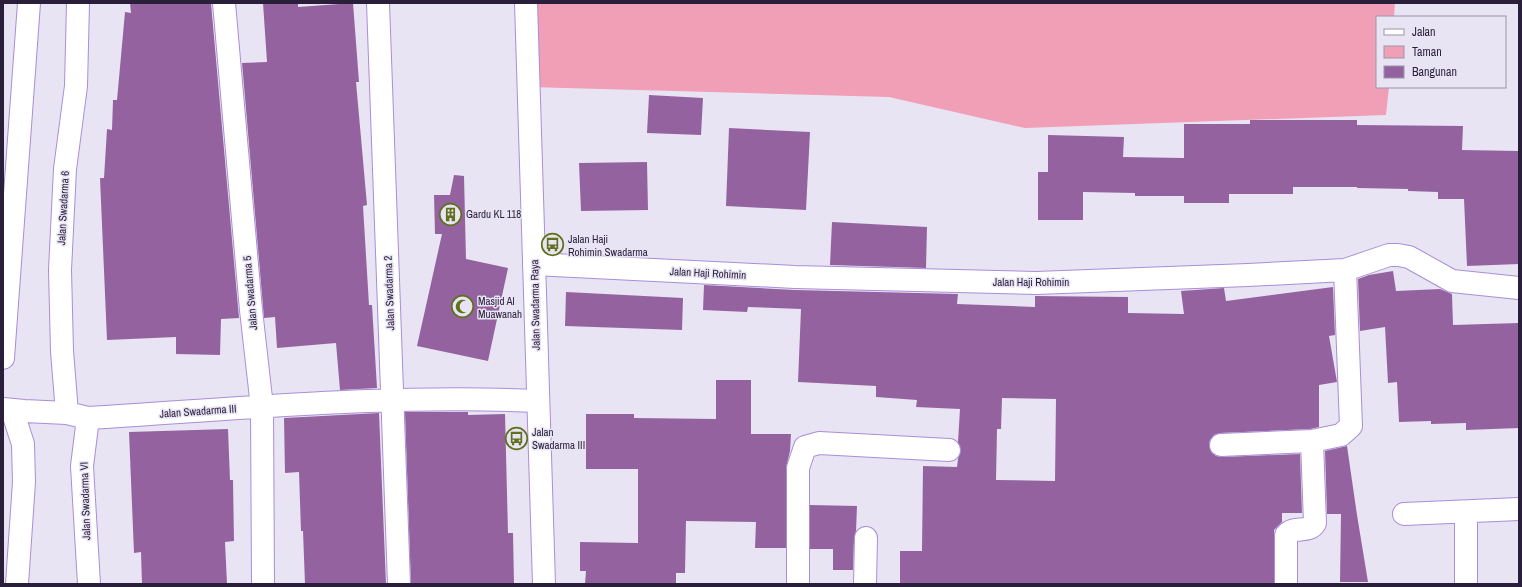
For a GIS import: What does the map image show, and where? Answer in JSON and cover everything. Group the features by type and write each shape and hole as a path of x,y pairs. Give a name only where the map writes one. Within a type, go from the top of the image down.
{"street":[{"path":"3,358 29,3"},
{"name":"Jalan Swadarma 6","path":"58,412 62,351 60,270 65,169 76,86 78,3"},
{"name":"Jalan Swadarma 5","path":"224,3 251,310 262,407 263,584"},
{"name":"Jalan Swadarma 2","path":"378,3 399,584"},
{"name":"Jalan Swadarma Raya","path":"526,3 537,401 544,584"},
{"name":"Jalan Haji Rohimin","path":"534,264 795,277 1036,283 1345,270 1389,255 1398,254 1409,257 1452,281 1519,288"},
{"path":"1221,445 1312,441 1341,435 1351,426 1345,270"},
{"name":"Jalan Swadarma III","path":"13,410 58,412 88,418 392,400 489,399 537,401"},
{"path":"13,410 23,444 24,482 17,584"},
{"name":"Jalan Swadarma VI","path":"88,418 82,466 89,584"},
{"path":"1286,584 1286,535 1292,529 1310,528 1316,524 1312,441"},
{"path":"798,584 798,468 805,447 819,443 949,450"},
{"path":"1404,514 1519,509"},
{"path":"1466,512 1466,584"},
{"path":"865,584 866,538"}],"green space":[{"path":"526,3 1395,3 1394,16 1376,16 1376,88 1389,88 1386,115 1025,128 889,97 529,87"}],"building":[{"path":"130,3 211,3 239,318 221,319 220,355 176,354 176,337 107,340 100,178 104,178 107,129 112,130 113,100 117,100 125,12 131,13"},
{"path":"263,3 298,3 298,7 353,3 359,82 356,82 367,205 363,206 369,305 372,305 377,388 340,390 336,343 277,348 275,317 264,318 242,63 267,62"},
{"path":"649,95 703,98 701,135 647,133"},
{"path":"1250,120 1357,120 1357,125 1463,126 1462,150 1519,151 1519,264 1467,266 1464,199 1438,199 1438,192 1408,191 1408,189 1293,187 1293,194 1229,194 1229,203 1184,203 1184,196 1135,196 1135,193 1083,192 1083,220 1038,220 1038,172 1048,172 1048,135 1124,137 1123,157 1184,158 1184,124 1250,124"},
{"path":"729,128 810,132 806,210 726,206"},
{"path":"647,162 648,210 581,211 579,163"},
{"name":"Masjid Al Muawanah","path":"454,175 464,176 466,259 508,268 488,361 417,346 442,234 435,234 434,195 450,195"},
{"path":"832,222 927,227 926,268 830,265"},
{"path":"1393,271 1396,291 1440,289 1452,294 1453,325 1519,323 1519,428 1466,430 1466,423 1431,424 1431,421 1399,422 1397,382 1388,383 1385,327 1360,331 1358,279 1369,275"},
{"path":"704,285 795,290 958,294 957,304 1035,307 1035,296 1128,297 1128,313 1184,314 1181,291 1224,288 1226,301 1333,287 1335,335 1329,336 1337,382 1319,385 1319,427 1310,429 1220,433 1214,435 1210,440 1209,445 1211,452 1216,456 1222,457 1300,454 1302,513 1282,513 1282,522 1274,530 1274,584 900,584 900,551 922,551 923,466 957,467 961,450 958,442 960,409 916,407 917,400 876,397 876,386 798,382 801,309 748,307 747,312 703,310","holes":["1002,398 1056,399 1055,481 996,480 997,429 1001,429"]},
{"path":"566,292 683,298 682,330 565,326"},
{"path":"716,380 751,380 751,434 791,434 790,451 786,468 786,548 755,548 756,522 686,521 685,573 676,573 676,584 585,584 586,571 580,571 580,542 638,543 638,469 586,469 586,414 634,414 634,418 716,419"},
{"path":"405,412 468,412 468,415 505,414 508,533 513,533 514,584 411,584"},
{"path":"379,413 386,584 305,584 299,472 285,473 284,418"},
{"path":"228,429 230,480 233,480 234,541 225,542 227,584 142,584 141,552 134,553 129,432"},
{"path":"1347,446 1368,582 1340,582 1341,514 1327,514 1325,451"},
{"path":"810,505 857,506 853,570 833,570 833,549 810,549"}],"place":[{"name":"Gardu KL 118","path":"450,214"},
{"name":"Jalan Haji Rohimin Swadarma","path":"553,245"},
{"name":"Masjid Al Muawanah","path":"463,307"},
{"name":"Jalan Swadarma III","path":"517,438"}]}
